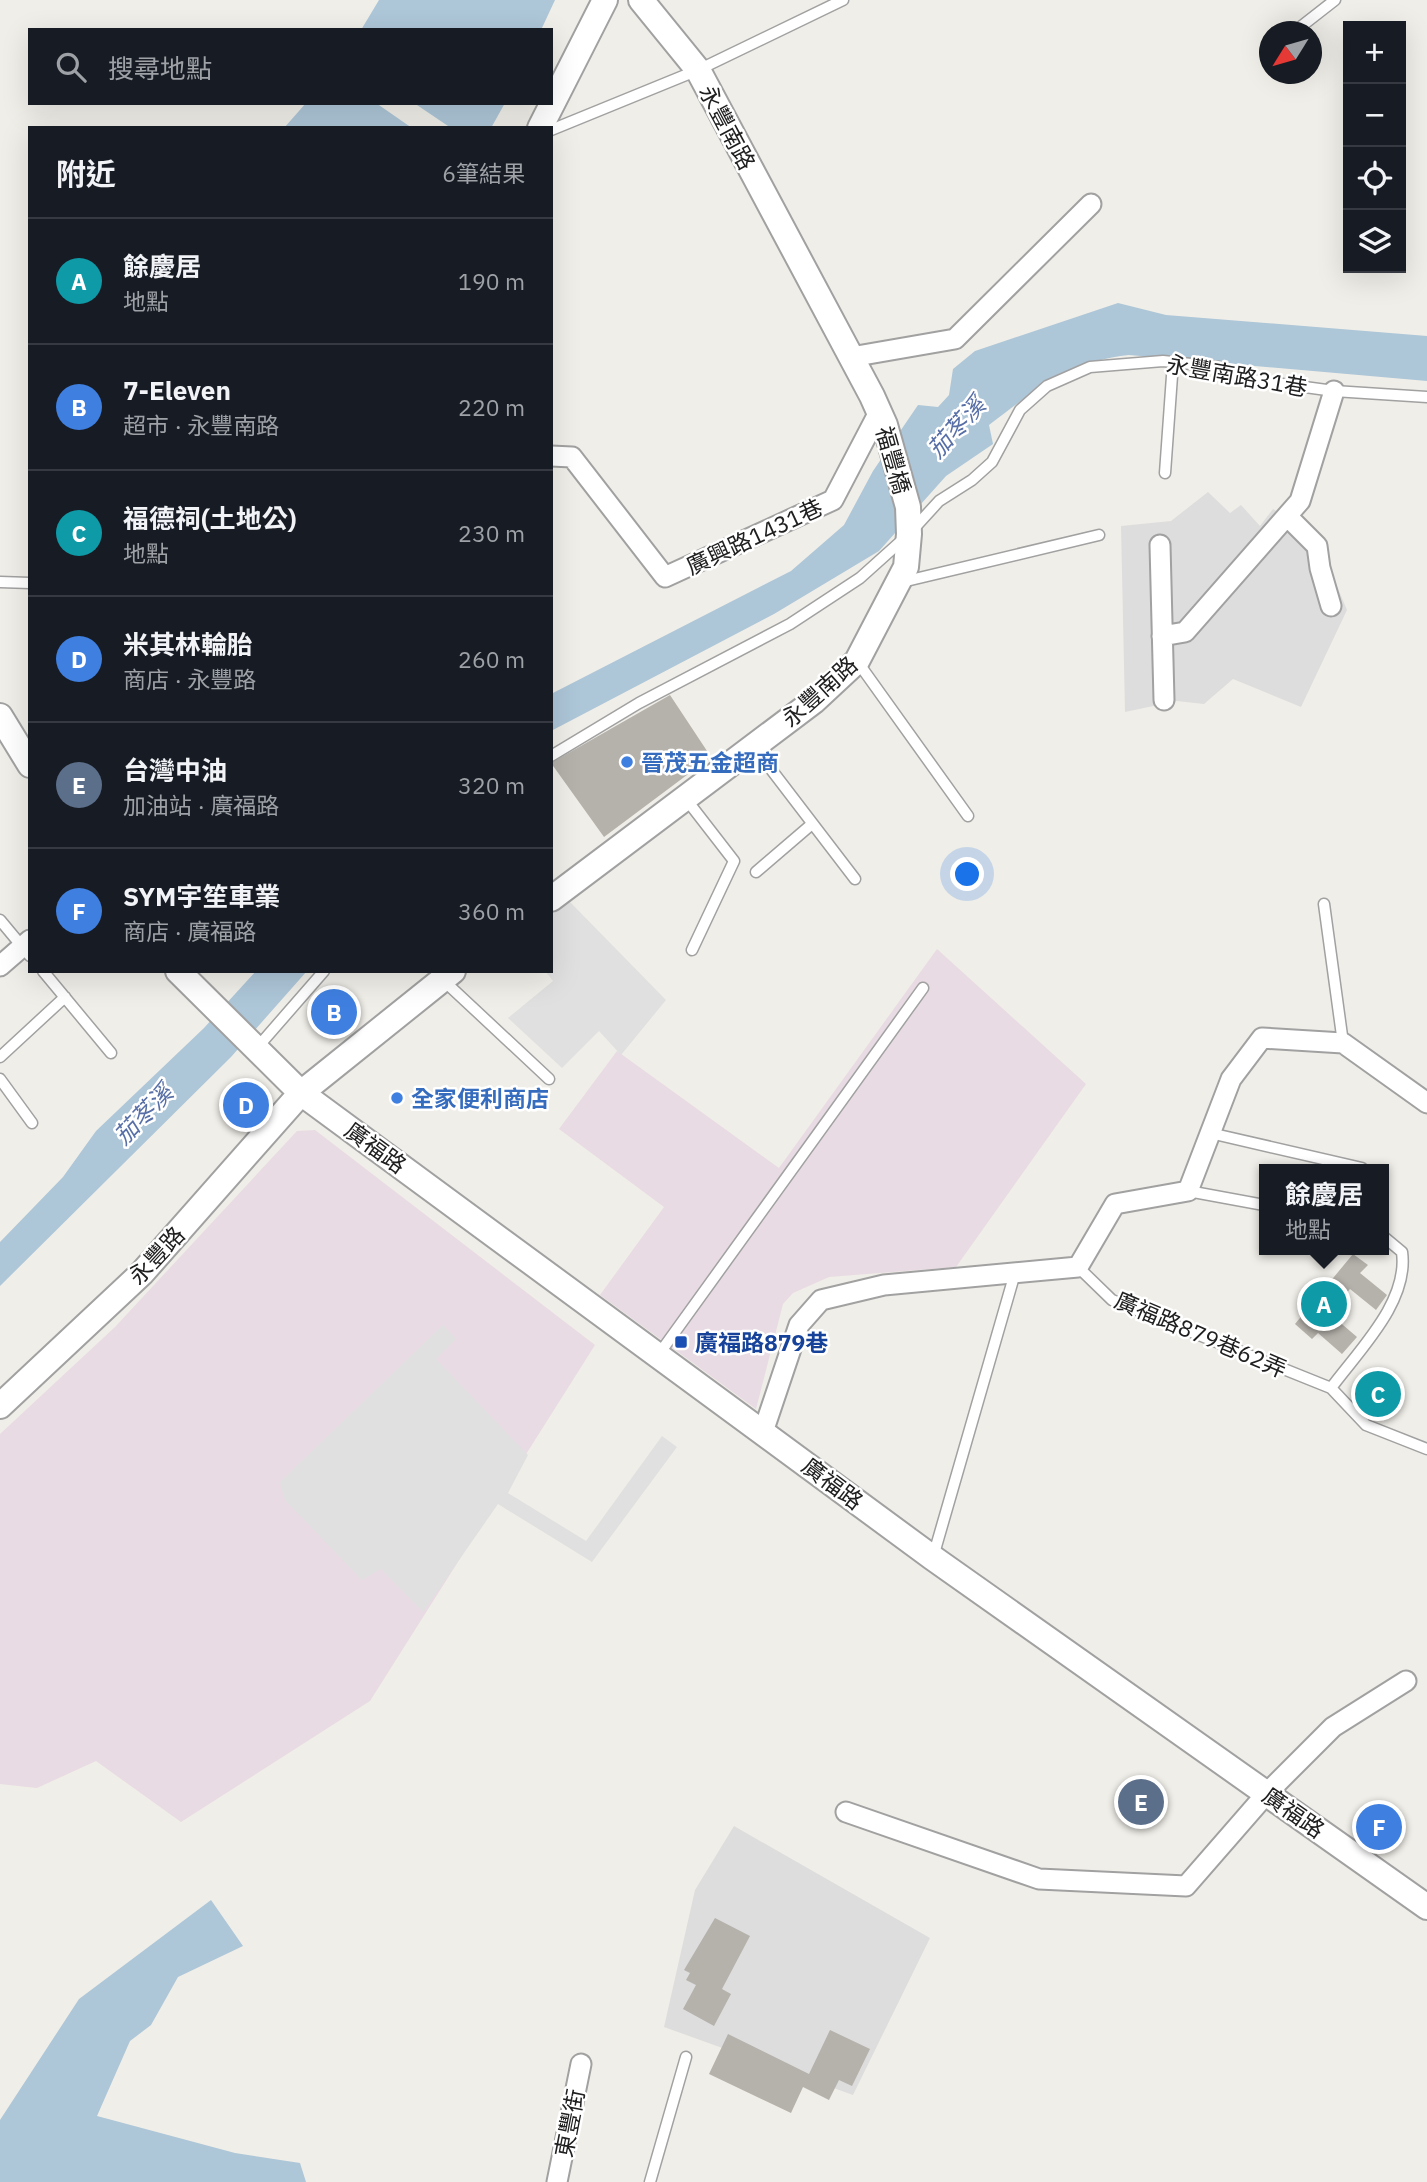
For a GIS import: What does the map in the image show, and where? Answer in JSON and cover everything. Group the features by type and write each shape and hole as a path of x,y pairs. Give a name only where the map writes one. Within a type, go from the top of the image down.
{"street":[{"path":"553,102 605,0"},
{"name":"永豐南路","path":"641,0 698,70 879,412"},
{"path":"541,126 552,105"},
{"path":"851,357 955,339 1091,204"},
{"path":"1162,636 1185,632 1300,501 1334,391"},
{"name":"廣興路1431巷","path":"553,456 572,457 665,577 833,500 879,412"},
{"name":"福豐橋","path":"879,412 908,507"},
{"name":"永豐南路","path":"553,898 814,701 857,661 906,567 908,507"},
{"path":"1288,517 1317,546 1331,606"},
{"path":"1160,545 1164,699"},
{"path":"0,716 28,762"},
{"path":"0,966 27,948"},
{"name":"廣福路","path":"180,973 301,1093 933,1558 1426,1905"},
{"path":"301,1093 448,975"},
{"path":"763,1432 799,1325 821,1300 884,1286 1079,1267 1115,1204 1188,1191 1231,1079 1262,1038 1343,1043 1427,1102"},
{"name":"永豐路","path":"0,1406 142,1273 301,1093"},
{"path":"846,1812 1039,1879 1186,1886 1267,1793 1332,1727 1406,1681"},
{"name":"東豐街","path":"557,2182 581,2064"}],"lane":[{"path":"553,129 698,70 843,0"},
{"path":"1308,21 1335,0"},
{"name":"永豐南路31巷","path":"553,755 639,703 790,625 860,578 909,534 939,501 972,480 992,462 1020,410 1047,386 1090,367 1137,361 1173,362 1219,367 1254,380 1334,391 1427,397"},
{"path":"1165,473 1173,362"},
{"path":"898,583 1099,535"},
{"path":"0,582 28,583"},
{"path":"857,661 968,816"},
{"path":"754,747 855,879"},
{"path":"685,799 734,861 692,950"},
{"path":"756,872 812,824"},
{"path":"1324,904 1343,1043"},
{"path":"0,920 27,948"},
{"path":"45,973 111,1053"},
{"path":"253,1047 322,973"},
{"path":"448,975 549,1079"},
{"path":"659,1355 923,988"},
{"path":"0,1057 65,997"},
{"path":"0,1079 32,1123"},
{"path":"1210,1133 1345,1164"},
{"path":"1188,1191 1259,1204"},
{"path":"1389,1241 1402,1252 1404,1264 1397,1293 1384,1316 1331,1388 1366,1425 1427,1449"},
{"name":"廣福路879巷62弄","path":"1079,1267 1112,1300 1331,1388"},
{"path":"933,1558 1015,1273"},
{"path":"650,2182 686,2057"}],"shaded area":[{"path":"1208,492 1230,513 1241,505 1260,526 1273,509 1315,534 1347,610 1301,707 1233,679 1204,704 1177,701 1125,712 1121,526 1171,521"},
{"path":"570,902 666,1000 621,1055 599,1031 562,1068 508,1018 553,981 547,973 553,973 553,914"},
{"path":"937,949 1086,1084 956,1267 829,1277 793,1293 783,1304 756,1409 600,1295 664,1207 559,1129 617,1051 779,1168"},
{"path":"315,1130 595,1345 370,1701 181,1822 96,1761 37,1788 0,1784 0,1434 115,1327 297,1131"},
{"path":"443,1325 456,1339 436,1359 528,1455 508,1493 586,1541 662,1436 677,1447 592,1562 498,1504 423,1612 381,1569 362,1580 285,1500 280,1482"},
{"path":"734,1826 930,1938 853,2095 664,2027 695,1890"}],"water":[{"path":"379,0 555,0 542,28 362,28"},
{"path":"304,105 379,105 409,126 286,126"},
{"path":"417,105 504,105 492,126 448,126"},
{"name":"茄苳溪","path":"1118,303 1166,315 1427,336 1427,381 1129,355 1108,358 1070,371 1038,389 989,425 993,444 946,476 879,551 774,614 553,730 553,693 791,571 844,525 873,471 918,405 938,407 949,395 953,369 975,351"},
{"name":"茄苳溪","path":"254,973 305,973 231,1057 0,1286 0,1242 63,1177 96,1131 204,1028"},
{"path":"211,1900 243,1946 178,1977 151,2025 130,2041 97,2116 235,2153 300,2163 306,2182 0,2182 0,2120 79,1999"}],"building":[{"name":"晉茂五金超商","path":"670,695 711,757 604,837 553,766 553,762"},
{"path":"1352,1255 1368,1265 1360,1273 1387,1295 1376,1310 1350,1289 1329,1313 1357,1337 1342,1354 1318,1333 1312,1339 1295,1324"},
{"path":"1368,1373 1401,1396 1388,1415 1354,1392"},
{"path":"715,1918 750,1936 722,1989 731,1994 714,2026 683,2009 696,1985 686,1980 690,1973 684,1970"},
{"path":"830,2030 870,2049 852,2086 839,2080 829,2100 803,2087 791,2113 709,2074 728,2034 809,2074"}],"place":[{"name":"晉茂五金超商","path":"627,762"},
{"name":"7-Eleven","path":"334,1012"},
{"name":"全家便利商店","path":"397,1098"},
{"name":"米其林輪胎","path":"246,1105"},
{"name":"餘慶居","path":"1324,1304"},
{"name":"廣福路879巷","path":"681,1342"},
{"name":"福德祠(土地公)","path":"1378,1394"},
{"name":"台灣中油","path":"1141,1802"},
{"name":"SYM宇笙車業","path":"1379,1827"}]}
